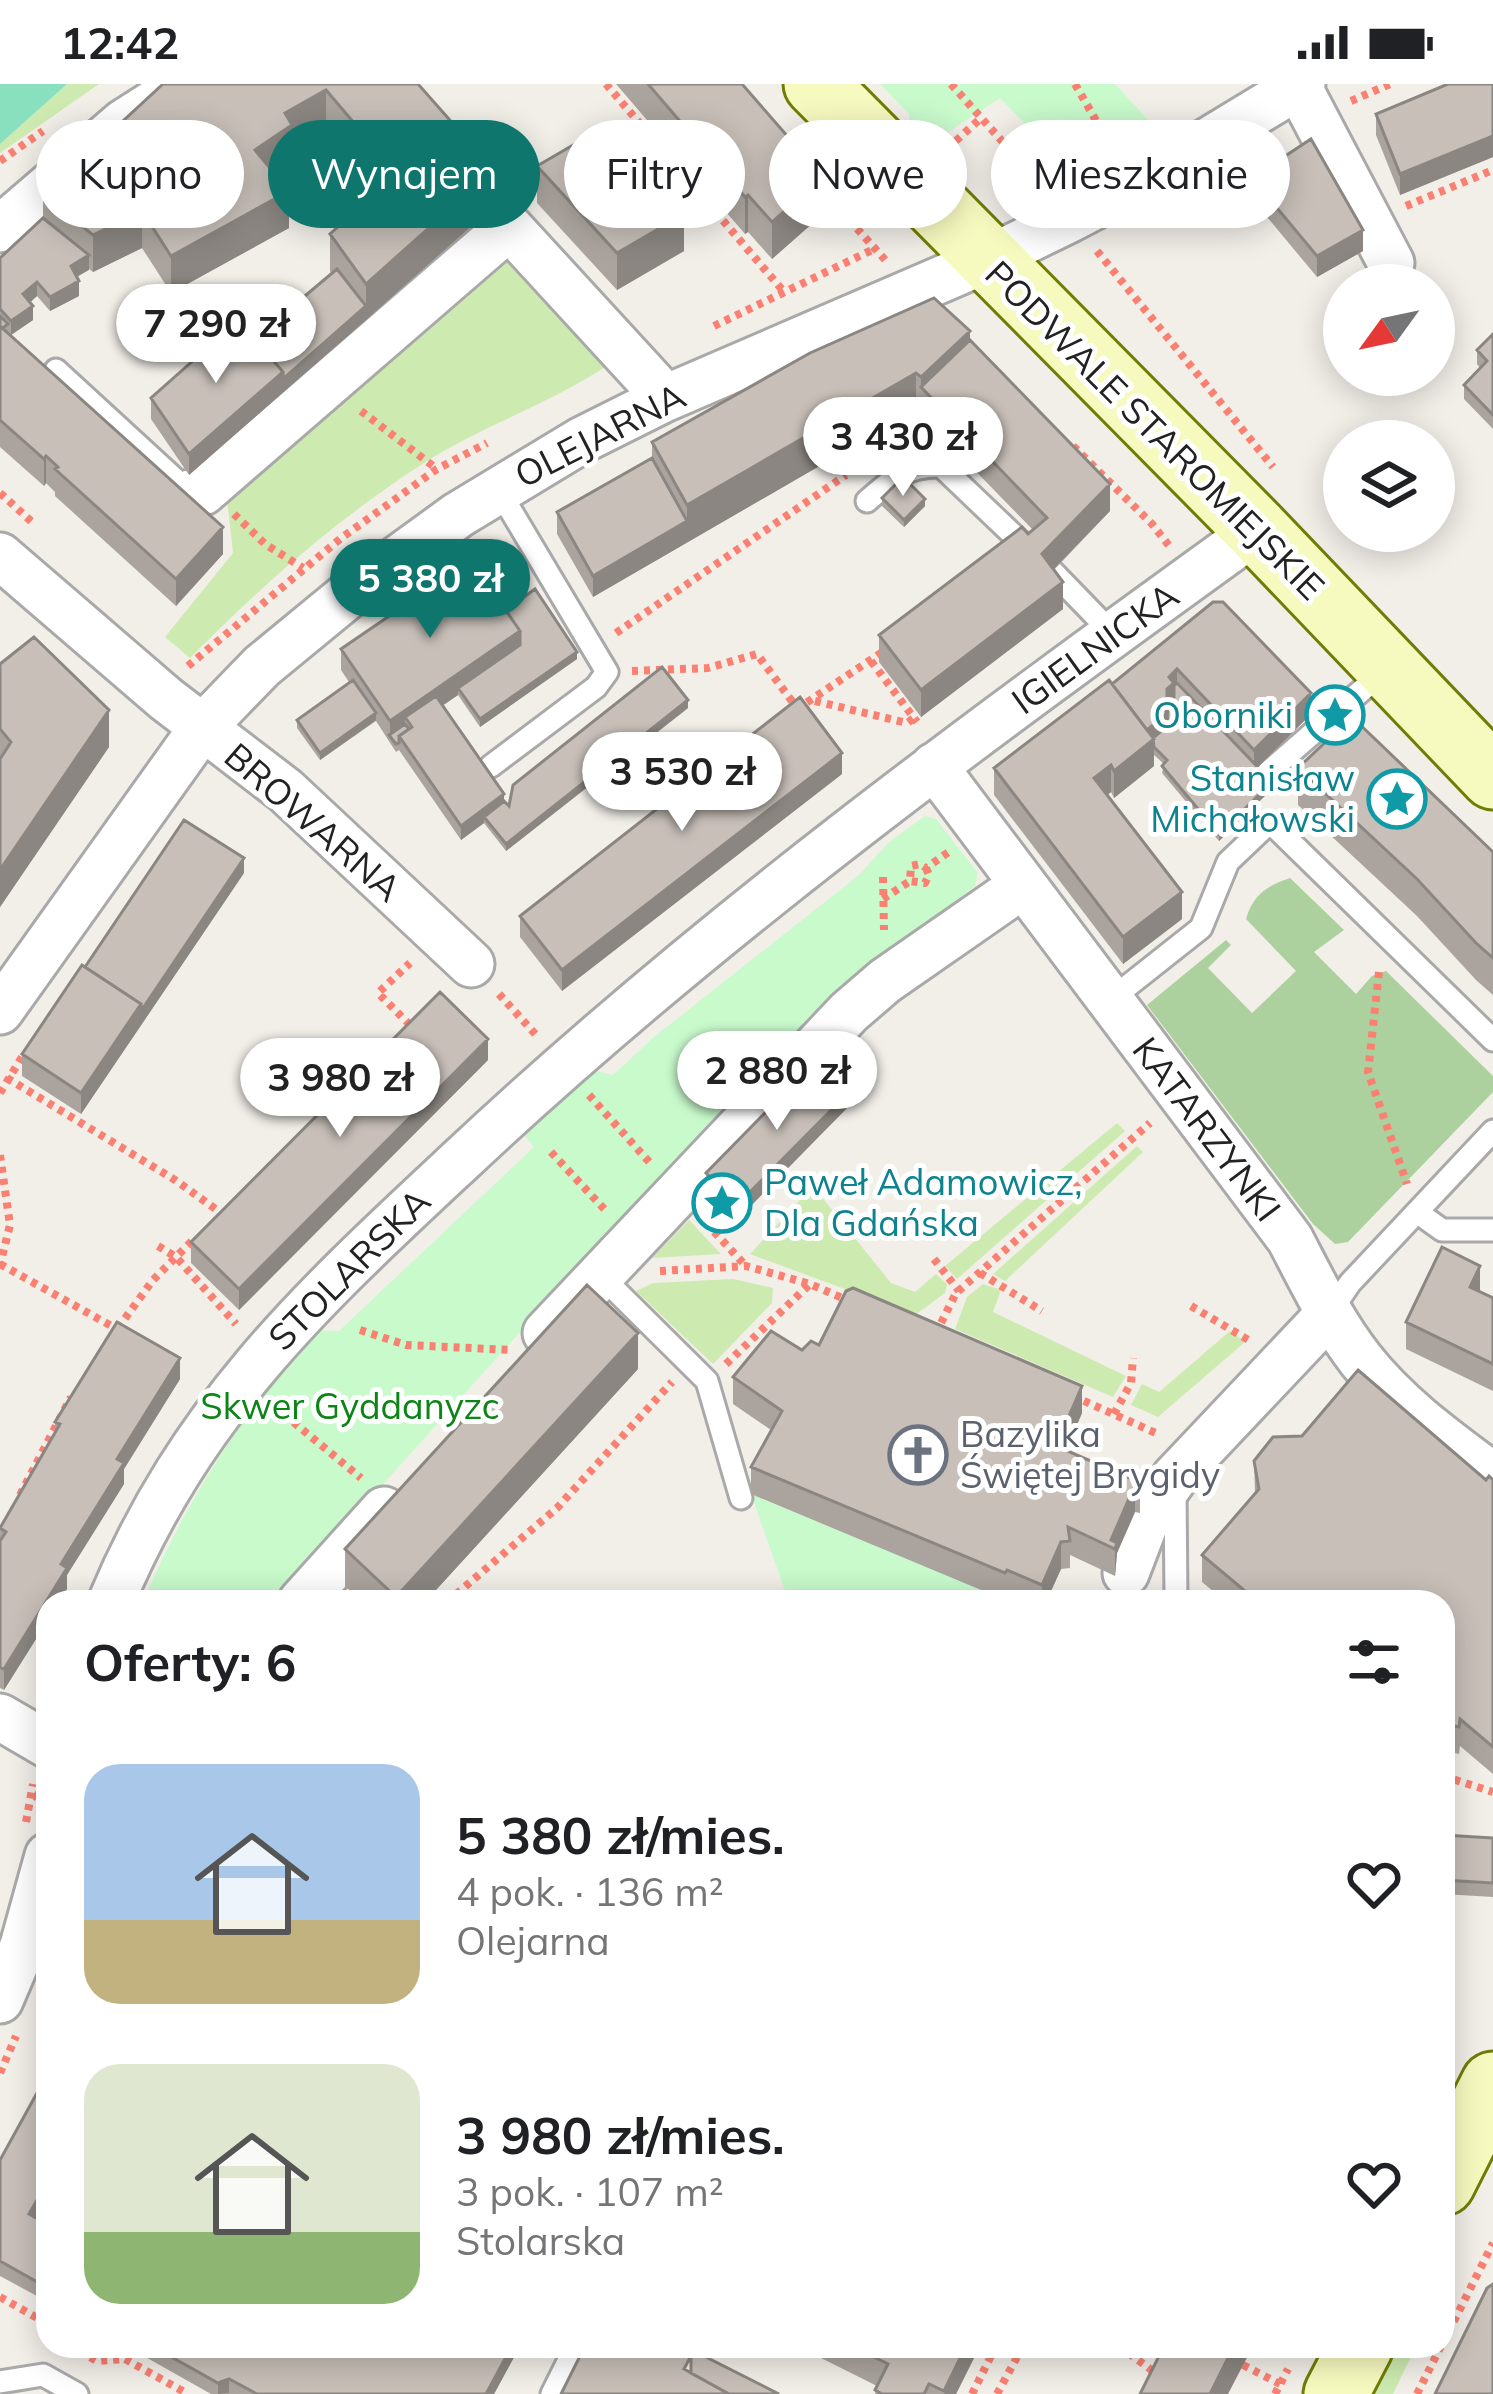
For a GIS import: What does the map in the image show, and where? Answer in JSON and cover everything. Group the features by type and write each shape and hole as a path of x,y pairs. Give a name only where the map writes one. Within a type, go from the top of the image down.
{"street":[{"path":"0,229 123,123 184,84"},
{"name":"PODWALE STAROMIEJSKIE","path":"816,84 1257,530 1493,777"},
{"path":"1300,85 1391,263"},
{"name":"OLEJARNA","path":"202,728 262,666 352,592 497,489 666,398 986,260 1137,184 1235,101 1300,85"},
{"path":"201,489 509,227 666,398"},
{"name":"IGIELNICKA","path":"931,750 1113,634 1257,530"},
{"path":"0,556 202,728"},
{"path":"28,643 65,612"},
{"name":"BROWARNA","path":"0,1011 202,728 285,790 456,949"},
{"name":"KATARZYNKI","path":"931,750 1023,885 1290,1239 1329,1314 1362,1362 1403,1405 1493,1476"},
{"name":"STOLARSKA","path":"118,1590 159,1504 212,1418 333,1280 575,1079 759,901 931,750"},
{"path":"523,1358 849,1012 885,981 1023,885"},
{"path":"1121,1585 1149,1513 1175,1478 1329,1314"},
{"path":"312,1590 398,1495"},
{"path":"0,1717 36,1737"},
{"path":"0,2000 35,1953 30,1875"},
{"path":"1455,2159 1493,2084"},
{"path":"1308,2389 1346,2358"}],"lane":[{"path":"56,370 201,489"},
{"path":"867,501 899,473 917,465 941,466 1113,634"},
{"path":"490,766 596,686 607,672 497,489"},
{"path":"1266,774 1388,667"},
{"path":"1110,1000 1201,928 1228,862 1270,822 1493,1040"},
{"path":"1329,1314 1350,1283 1493,1131"},
{"path":"1417,1212 1442,1230 1493,1230"},
{"path":"598,1274 707,1381 741,1498"},
{"path":"1175,1478 1176,1590"},
{"path":"552,2394 570,2358"},
{"path":"0,2382 43,2375 77,2394"}],"path":[{"path":"606,84 784,292"},
{"path":"951,84 991,129"},
{"path":"1075,84 1096,120"},
{"path":"1405,206 1493,170"},
{"path":"634,364 874,249"},
{"path":"1096,250 1275,470"},
{"path":"326,384 437,470"},
{"path":"172,651 190,667 303,568 437,470 496,438"},
{"path":"1070,443 1171,548"},
{"path":"595,647 852,471 899,473"},
{"path":"201,489 303,568"},
{"path":"0,493 34,525"},
{"path":"781,721 890,646"},
{"path":"607,672 709,668 757,654 810,724"},
{"path":"871,661 914,718 931,750"},
{"path":"814,701 907,723 914,718"},
{"path":"883,877 884,936"},
{"path":"884,898 910,881"},
{"path":"1383,935 1368,1072 1417,1212"},
{"path":"410,1025 378,993 456,949"},
{"path":"393,1041 410,1025 456,949"},
{"path":"456,949 664,1178"},
{"path":"7,1078 221,1213"},
{"path":"947,1342 927,1334 940,1325 959,1291 1131,1138"},
{"path":"551,1152 619,1225"},
{"path":"0,1155 10,1226 0,1264 133,1337"},
{"path":"105,1343 176,1257 236,1198"},
{"path":"702,1220 746,1266"},
{"path":"158,1246 176,1257 241,1330"},
{"path":"934,1259 959,1291"},
{"path":"643,1273 746,1266 810,1284 868,1309"},
{"path":"980,1273 1042,1311"},
{"path":"707,1381 810,1284"},
{"path":"1191,1306 1262,1348"},
{"path":"360,1330 406,1345 523,1358"},
{"path":"1114,1414 1131,1384 1133,1358"},
{"path":"461,1590 557,1508 689,1363"},
{"path":"1052,1387 1160,1435"},
{"path":"10,1513 74,1392"},
{"path":"261,1396 398,1495"},
{"path":"1455,1780 1493,1792"},
{"path":"33,1794 36,1797"},
{"path":"1455,2318 1493,2242"},
{"path":"0,2297 36,2317"},
{"path":"91,2358 125,2359 188,2394"},
{"path":"971,2394 990,2358"},
{"path":"998,2394 1017,2358"},
{"path":"1136,2358 1166,2380"},
{"path":"1417,2394 1435,2358"},
{"path":"1243,2365 1308,2389"}],"green space":[{"path":"0,84 67,84 0,144"},
{"path":"67,84 99,84 47,120 36,120 36,128 0,153 0,144"},
{"path":"880,84 1115,84 1148,120 1021,120 1000,98 967,120 910,120"},
{"path":"507,251 611,363 447,449 392,484 301,554 190,658 165,637 233,553 226,491"},
{"name":"Skwer Gyddanyzc","path":"925,816 936,819 978,873 975,886 839,988 830,1005 612,1230 288,1590 149,1590 218,1459 316,1330 339,1331 534,1147 519,1129 588,1069 613,1075 654,1037 859,875 889,842"},
{"path":"1290,878 1344,930 1314,952 1356,994 1372,976 1386,971 1493,1076 1493,1092 1348,1242 1335,1244 1313,1224 1147,1005 1226,940 1231,945 1208,968 1252,1013 1296,971 1246,919 1262,892"},
{"path":"1117,1123 1125,1131 957,1279 945,1266"},
{"path":"1137,1146 1143,1152 1005,1281 993,1274"},
{"path":"813,1186 891,1283 915,1292 936,1274 947,1284 945,1293 915,1315 750,1254"},
{"path":"689,1220 721,1254 652,1258"},
{"path":"733,1279 773,1288 772,1303 713,1364 636,1291 653,1283"},
{"path":"983,1284 1001,1290 993,1312 1126,1376 1113,1397 955,1329 967,1297"},
{"path":"1230,1331 1245,1342 1158,1417 1131,1405 1142,1384 1159,1392"},
{"path":"751,1494 982,1590 785,1590"},
{"path":"1387,2358 1410,2358 1393,2394 1368,2394"}],"pier":[{"path":"18,1788 36,1790 36,1846 9,1845"}],"building":[{"path":"163,84 418,84 450,120 352,120 326,90 285,113 289,120 268,120 268,141 255,150 268,166 268,203 244,216 244,120 124,120"},
{"path":"648,84 742,84 773,120 769,120 769,219 745,197 745,120 679,120"},
{"path":"1448,84 1493,84 1493,136 1400,174 1376,114"},
{"path":"1311,139 1363,230 1317,256 1290,224 1290,153"},
{"path":"564,150 564,195 540,169 540,164"},
{"path":"36,225 55,228 89,255 71,266 79,281 50,297 37,282 23,294 33,306 11,321 0,309 0,258"},
{"path":"153,228 222,228 171,256"},
{"path":"337,228 429,228 366,284 330,234"},
{"path":"594,228 660,228 617,253"},
{"path":"337,269 366,306 283,379 283,372 250,333 274,322"},
{"path":"934,298 970,331 921,377 916,373 687,505 652,442 810,353"},
{"path":"239,320 283,372 189,454 151,398"},
{"path":"0,326 223,527 176,579 46,456 44,459 0,420"},
{"path":"1493,334 1493,415 1464,385 1487,361 1477,350"},
{"path":"970,340 1110,484 1042,554 1063,582 921,690 879,635 1022,527 1028,534 1047,518 921,387"},
{"path":"652,458 687,521 593,576 557,512"},
{"path":"903,477 925,499 904,520 882,498"},
{"path":"473,562 520,631 390,721 341,649"},
{"path":"492,569 516,603 535,589 577,652 480,719 458,688 520,645 520,631 482,576"},
{"path":"1213,602 1223,602 1311,693 1254,750 1177,669 1169,677 1174,683 1167,697 1159,703 1167,713 1147,730 1112,684"},
{"path":"34,637 109,710 0,870 0,759 11,742 0,729 0,664"},
{"path":"662,667 688,700 506,844 484,817 504,801 509,806 513,785"},
{"path":"353,680 376,713 320,753 297,720"},
{"path":"1109,680 1154,739 1114,771 1111,765 1094,778 1182,892 1123,937 994,768"},
{"path":"1177,683 1272,782 1219,834 1162,766 1167,760 1154,747 1153,738 1167,726 1168,702"},
{"path":"436,696 504,794 461,826 399,736 412,727 405,717"},
{"path":"800,697 842,753 562,970 520,916"},
{"path":"1352,717 1493,852 1493,958 1298,768"},
{"path":"405,724 409,729 396,744 389,735"},
{"path":"184,820 244,858 141,1011 141,1004 85,967"},
{"path":"82,965 141,1004 81,1093 22,1054"},
{"path":"440,992 488,1039 239,1289 191,1242"},
{"path":"815,1062 847,1094 738,1204 706,1173"},
{"path":"1442,1247 1480,1266 1470,1287 1493,1298 1493,1364 1406,1322"},
{"path":"587,1285 638,1333 402,1590 389,1590 345,1549"},
{"name":"Bazylika Świętej Brygidy","path":"853,1288 1082,1386 1056,1446 1132,1479 1139,1476 1140,1486 1135,1485 1111,1540 1117,1543 1115,1549 1068,1527 1070,1541 1061,1542 1042,1585 751,1467 782,1411 733,1377 771,1331 802,1350 811,1341 819,1345 846,1291"},
{"path":"117,1322 180,1358 117,1459 124,1463 61,1564 67,1568 53,1590 36,1590 36,1618 4,1669 0,1667 0,1541 6,1532 0,1528 60,1424 55,1422"},
{"path":"1358,1370 1486,1480 1489,1476 1493,1480 1493,1747 1460,1719 1459,1727 1455,1726 1455,1590 1244,1590 1202,1555 1259,1489 1254,1461 1273,1437 1302,1436"},
{"path":"1455,1836 1493,1838 1493,1883 1455,1881"},
{"path":"36,2095 36,2202 29,2214 36,2218 36,2281 0,2261 0,2160"},
{"path":"1493,2284 1493,2394 1435,2394 1455,2358"},
{"path":"173,2358 506,2358 486,2394 257,2394 229,2379 218,2383"},
{"path":"579,2358 690,2358 684,2369 729,2394 561,2394"},
{"path":"691,2358 708,2358 779,2394 729,2394 691,2373"},
{"path":"876,2358 960,2358 944,2391 929,2384 924,2394 875,2390 888,2364"},
{"path":"1158,2358 1228,2358 1210,2394 1140,2394"}],"place":[{"name":"Oborniki","path":"1335,715"},
{"name":"Stanisław Michałowski","path":"1397,799"},
{"name":"Paweł Adamowicz, Dla Gdańska","path":"722,1203"},
{"name":"Bazylika Świętej Brygidy","path":"918,1455"}]}
